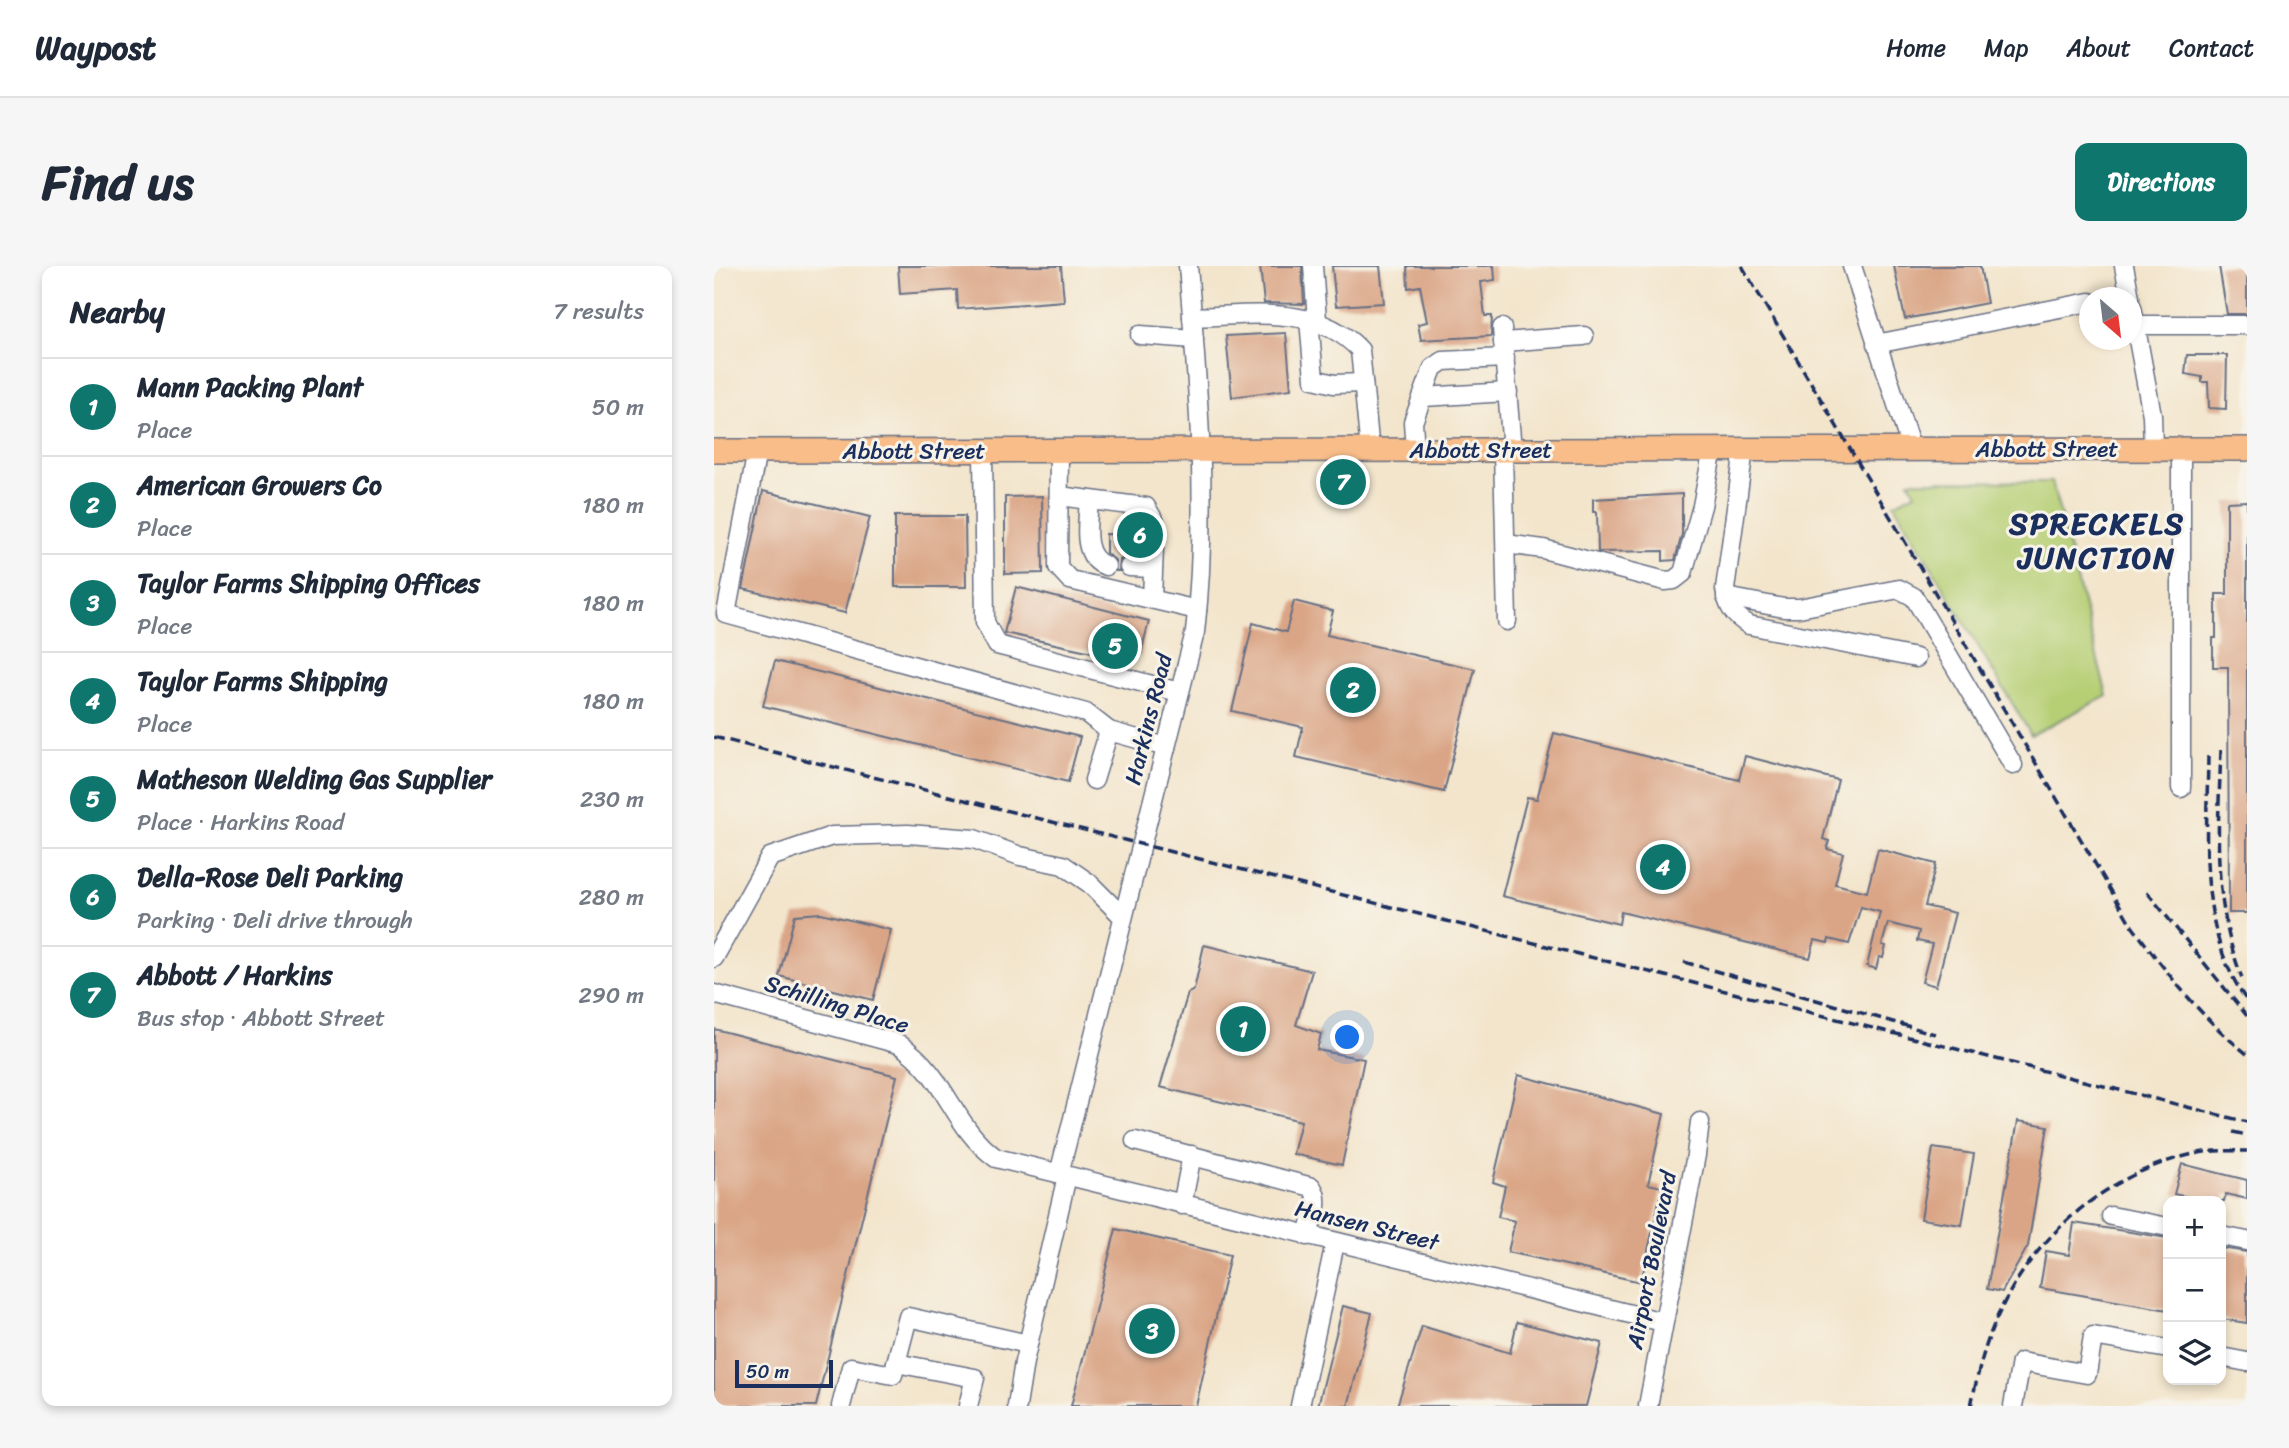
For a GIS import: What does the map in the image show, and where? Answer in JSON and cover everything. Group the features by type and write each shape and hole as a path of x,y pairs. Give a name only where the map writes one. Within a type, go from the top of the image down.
{"main road":[{"name":"Abbott Street","path":"714,451 2247,449"}],"street":[{"name":"Harkins Road","path":"1017,1406 1063,1175 1123,917 1180,692 1197,611 1202,547 1199,401 1188,266"},
{"path":"1313,266 1314,379 1334,384 1363,383"},
{"path":"1852,266 1912,448"},
{"path":"2124,266 2126,287"},
{"path":"1876,344 2079,304"},
{"path":"2142,306 2247,324"},
{"path":"1192,317 1281,315 1313,320 1350,340 1360,350 1370,450"},
{"path":"1140,335 1194,339"},
{"path":"1415,450 1413,422 1433,368 1443,361 1504,343 1584,335"},
{"path":"1504,343 1508,392 1507,621"},
{"path":"2137,350 2152,415 2153,449"},
{"path":"1423,397 1508,392"},
{"path":"1506,544 1543,549 1665,581 1674,580 1683,573 1702,506 1713,449"},
{"path":"1744,449 1726,597 1734,616 1749,625 1916,658"},
{"path":"2181,449 2181,788"},
{"path":"757,451 726,614 1086,713 1110,731 1166,747"},
{"path":"983,451 985,622 997,645 1180,692"},
{"path":"1059,451 1058,567 1063,575 1070,580 1197,611"},
{"path":"1059,496 1146,507 1155,522 1152,600"},
{"path":"1089,500 1089,550 1098,563 1106,566"},
{"path":"1129,567 1153,568"},
{"path":"1726,597 1791,608 1899,589 1914,597 2013,765"},
{"path":"1094,780 1110,731"},
{"path":"714,958 770,857 832,836 908,834 974,839 1020,856 1063,865 1089,883 1123,917"},
{"name":"Schilling Place","path":"714,993 899,1044 921,1058 937,1078 976,1143 996,1158 1063,1175"},
{"name":"Airport Boulevard","path":"1648,1406 1700,1122"},
{"path":"1135,1141 1312,1187 1317,1194 1317,1203 1307,1236"},
{"path":"1182,1205 1192,1155"},
{"name":"Hansen Street","path":"1063,1175 1663,1322"},
{"path":"2110,1216 2163,1226"},
{"path":"2226,1237 2247,1241"},
{"path":"1300,1406 1335,1243"},
{"path":"841,1406 851,1367 892,1375 908,1317 1028,1344"},
{"path":"2014,1406 2021,1363 2087,1374 2093,1336 2163,1348"},
{"path":"2226,1358 2247,1362"},
{"path":"896,1363 975,1378 968,1406"}],"green space":[{"path":"1909,481 2052,482 2107,696 2031,735 1894,504 1915,493"}],"building":[{"path":"898,266 1061,266 1064,301 958,309 957,290 900,294"},
{"path":"1260,266 1302,266 1304,304 1264,303"},
{"path":"1332,266 1380,266 1384,303 1336,306"},
{"path":"1407,266 1494,266 1495,280 1481,282 1485,316 1492,316 1491,336 1421,340 1418,324 1427,322 1420,286 1408,288"},
{"path":"1894,266 1980,266 1987,303 1905,319"},
{"path":"2219,266 2247,266 2247,314 2227,314"},
{"path":"1286,333 1291,389 1232,397 1226,336"},
{"path":"2187,355 2227,355 2226,409 2209,408 2208,382 2202,382 2202,377 2185,374"},
{"path":"763,491 870,517 845,613 743,589"},
{"path":"1682,494 1682,534 1675,560 1663,561 1663,551 1598,552 1597,512 1593,512 1593,499"},
{"path":"1042,496 1043,573 1005,574 1005,497"},
{"path":"2247,501 2247,913 2229,913 2228,667 2213,667 2213,638 2216,638 2216,594 2227,594 2227,502"},
{"path":"895,516 965,516 966,587 895,587"},
{"path":"1106,534 1130,535 1129,556 1120,560 1119,571 1116,571 1115,560 1106,553"},
{"path":"1016,587 1149,621 1140,657 1130,654 1129,660 1004,633"},
{"path":"1294,601 1333,611 1327,635 1475,669 1444,792 1296,757 1303,727 1232,711 1253,623 1286,632"},
{"path":"775,661 1080,737 1068,782 763,706"},
{"path":"1554,733 1739,780 1745,756 1838,780 1823,839 1829,841 1827,849 1843,853 1835,884 1867,892 1878,849 1936,864 1925,906 1955,913 1936,986 1922,982 1932,944 1917,941 1919,931 1888,923 1882,945 1886,946 1883,958 1879,957 1876,969 1867,966 1880,912 1861,907 1849,944 1829,939 1828,943 1815,940 1810,958 1621,912 1619,924 1502,896 1527,797 1537,799"},
{"path":"821,913 891,930 873,1000 779,976 795,915"},
{"path":"1204,945 1312,971 1296,1025 1321,1034 1317,1050 1364,1059 1342,1165 1293,1154 1301,1121 1160,1087 1188,993 1194,990"},
{"path":"714,1029 897,1076 816,1406 714,1406"},
{"path":"1518,1075 1664,1114 1648,1184 1662,1187 1641,1282 1508,1252 1515,1221 1498,1217 1505,1186 1493,1182"},
{"path":"2018,1121 2048,1126 2028,1246 2002,1292 1987,1289"},
{"path":"1933,1148 1974,1154 1962,1225 1921,1219"},
{"path":"2182,1164 2247,1180 2247,1199 2226,1194 2174,1194"},
{"path":"2074,1223 2163,1237 2163,1309 2040,1288 2046,1251 2069,1255"},
{"path":"1116,1229 1230,1255 1196,1406 1071,1406"},
{"path":"2226,1249 2247,1252 2247,1323 2226,1320"},
{"path":"1343,1306 1372,1313 1348,1406 1318,1406"},
{"path":"1517,1322 1602,1343 1586,1406 1397,1406 1422,1326 1510,1353"}],"railway":[{"path":"1742,266 2132,926 2200,1010 2247,1054"},
{"path":"714,737 2247,1122"},
{"path":"2221,750 2218,837 2221,893 2232,949 2242,978"},
{"path":"2208,756 2207,851 2212,914 2231,973 2247,1001"},
{"path":"2147,892 2247,1016"},
{"path":"1684,962 1935,1034"},
{"path":"2233,1132 2247,1135"},
{"path":"1971,1406 1983,1356 1999,1313 2018,1279 2041,1248 2068,1220 2098,1196 2131,1176 2166,1162 2204,1152 2247,1151"}],"place":[{"name":"Abbott / Harkins","path":"1343,482"},
{"name":"Della-Rose Deli Parking","path":"1140,535"},
{"name":"Matheson Welding Gas Supplier","path":"1115,646"},
{"name":"American Growers Co","path":"1353,690"},
{"name":"Taylor Farms Shipping","path":"1663,867"},
{"name":"Mann Packing Plant","path":"1243,1029"},
{"name":"Taylor Farms Shipping Offices","path":"1152,1331"}],"district":[{"name":"SPRECKELS JUNCTION","path":"2097,541"}]}
